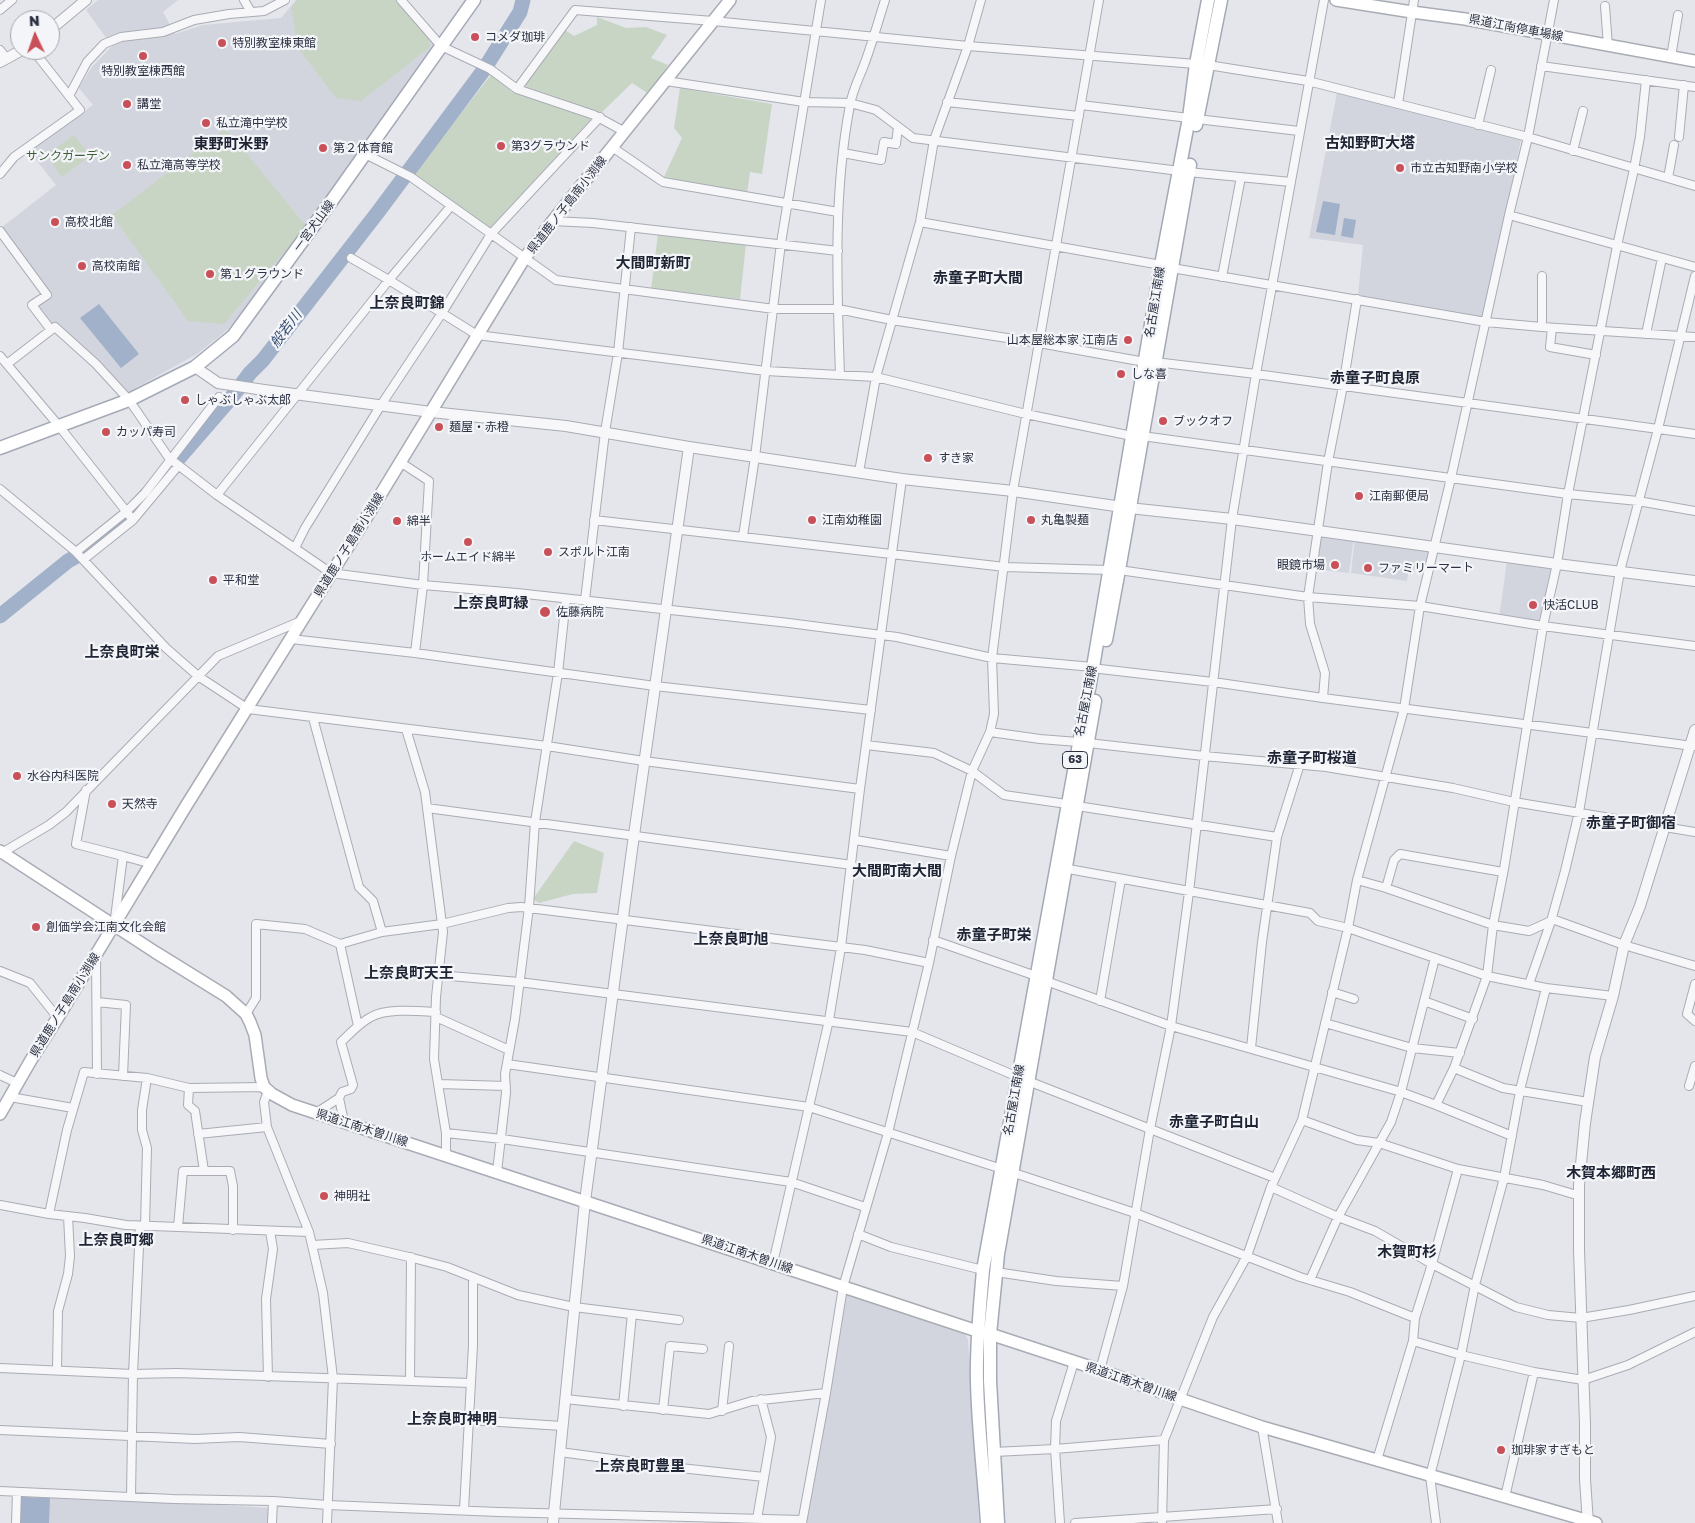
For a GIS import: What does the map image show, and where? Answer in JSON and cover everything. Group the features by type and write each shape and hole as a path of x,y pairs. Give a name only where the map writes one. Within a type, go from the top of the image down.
{"main road":[{"name":"一宮犬山線","path":"0,448 130,400 195,367 233,336 474,0"},
{"name":"県道鹿ノ子島南小渕線","path":"0,1114 17,1083 524,259 730,0"},
{"name":"名古屋江南線","path":"987,1523 977,1381 996,1272 1007,1171 1184,172 1202,65 1208,0"},
{"name":"名古屋江南線","path":"1202,65 1221,0"},
{"name":"県道江南停車場線","path":"1336,0 1465,19 1695,61"},
{"path":"1,852 226,996 246,1014 254,1035 261,1078 266,1089"},
{"name":"県道江南木曽川線","path":"266,1089 292,1105 1100,1370 1262,1427 1591,1522"},
{"name":"名古屋江南線","path":"998,1523 990,1381 984,1333 983,1270 1007,1171"}],"street":[{"path":"0,10 12,0"},
{"path":"60,22 86,0"},
{"path":"244,0 251,12"},
{"path":"69,96 87,62 104,44 121,37 163,32 194,20 264,11 285,0"},
{"path":"401,0 442,46 490,69 517,89 600,117 624,132"},
{"path":"743,536 755,457 781,243 821,0"},
{"path":"840,375 838,212 843,153 850,103 885,0"},
{"path":"859,472 876,377 920,222 934,140 968,46 981,0"},
{"path":"0,1491 273,1501 328,1506 464,1510 553,1518 757,1519 802,1522 843,1287 888,1133 929,963 951,856 972,771 990,732 994,714 992,658 1005,567 1013,491 1099,0"},
{"path":"1100,1370 1123,1286 1150,1129 1171,1026 1189,892 1232,519 1299,131 1324,0"},
{"path":"1398,104 1414,0"},
{"path":"1162,1520 1164,1440 1213,1317 1247,1256 1275,1178 1302,1120 1348,928 1357,880 1404,709 1420,606 1528,137 1554,0"},
{"path":"1605,6 1608,46"},
{"path":"517,89 575,10 713,21 968,46 1202,65 1308,81 1528,137 1695,186"},
{"path":"1672,57 1678,15"},
{"path":"0,50 3,60"},
{"path":"0,174 14,157 80,110 41,60"},
{"path":"1541,66 1695,87"},
{"path":"1478,125 1491,70"},
{"path":"1436,1105 1460,1053 1487,976 1492,925 1504,872 1543,626 1558,564 1568,494 1634,169 1640,137 1646,80"},
{"path":"666,81 804,102 850,103 876,110 913,138 1184,172 1291,182"},
{"path":"1680,137 1684,85"},
{"path":"947,102 1079,116"},
{"path":"1081,105 1299,131"},
{"path":"1573,151 1584,111"},
{"path":"295,548 381,406 491,234 600,117"},
{"path":"843,153 881,160 884,142 896,144 898,127"},
{"path":"1668,178 1674,145"},
{"path":"612,147 663,182 838,212"},
{"path":"365,154 407,175 556,280 774,309 838,308 892,320 1150,362 1256,374 1695,434"},
{"path":"1222,277 1241,178"},
{"path":"217,495 389,280 451,206"},
{"path":"1509,215 1695,267"},
{"path":"553,221 631,227 838,251"},
{"path":"920,222 1222,277 1486,322 1695,337"},
{"path":"585,600 605,432 618,353 631,227"},
{"path":"0,231 47,295 32,305 51,330"},
{"path":"351,258 477,336 766,371 876,377 1026,414 1137,436 1568,494 1638,501 1695,512"},
{"path":"1646,334 1662,258"},
{"path":"1542,276 1542,327"},
{"path":"1529,984 1565,871 1578,812 1620,571 1658,429 1695,276"},
{"path":"1323,698 1325,673 1310,624 1308,597 1328,462 1357,299"},
{"path":"7,364 55,327 96,364 130,400 171,460 217,495 331,573 780,622 897,637 992,658 1213,682 1404,709 1693,746"},
{"path":"1552,328 1550,347 1596,355"},
{"path":"0,356 133,520"},
{"path":"195,367 218,383 381,406 605,432 689,447 902,479 1232,519 1695,581"},
{"path":"76,552 127,511 145,492 219,397"},
{"path":"553,1518 592,1152 654,686 689,447"},
{"path":"400,462 429,481 423,584 415,653"},
{"path":"84,559 133,520 178,466"},
{"path":"773,1263 829,1020 842,947 860,789 902,479"},
{"path":"0,488 84,559 162,644 198,676 248,709 547,746 644,761 860,789"},
{"path":"594,520 1005,567 1114,570 1308,597 1420,606 1543,626 1695,646"},
{"path":"497,1172 502,1139 507,1064 529,907 535,822 558,674 566,599"},
{"path":"1,852 49,825 66,812 218,656 302,621"},
{"path":"291,639 415,653 654,686 871,710"},
{"path":"313,718 359,887 373,901 382,932"},
{"path":"406,729 425,792 442,924 442,951 434,1059 446,1133 446,1155"},
{"path":"1591,1522 1585,1479 1579,1185 1588,1102 1595,1057 1613,996 1624,945 1640,906 1664,827 1693,746 1695,730"},
{"path":"990,732 1040,740 1083,742 1204,756 1300,764 1452,788 1514,802 1695,832"},
{"path":"866,745 934,753 972,771 1004,795 1277,838"},
{"path":"1251,1048 1267,906 1277,838 1300,764"},
{"path":"86,790 76,844 152,864"},
{"path":"427,808 852,865"},
{"path":"855,840 951,856"},
{"path":"1386,888 1394,860 1400,854 1504,872"},
{"path":"115,925 123,856"},
{"path":"1061,868 1310,913 1318,921 1348,928 1487,976 1546,988 1613,996"},
{"path":"1100,1001 1121,879"},
{"path":"1357,880 1386,888 1492,925 1528,931 1556,920 1624,945 1695,966"},
{"path":"246,1014 256,998 256,924 305,929 340,944 382,932 442,924 508,908 529,907 842,947 929,963"},
{"path":"934,940 1171,1026 1401,1092 1512,1136"},
{"path":"340,944 358,1026"},
{"path":"96,956 97,1074"},
{"path":"1310,1280 1338,1217 1391,1122 1401,1092 1435,958"},
{"path":"0,971 30,983 58,1018"},
{"path":"439,975 519,982 912,1032 1023,1079 1275,1178"},
{"path":"1695,984 1687,1014 1695,1021"},
{"path":"1436,1523 1430,1476 1461,1355 1475,1285 1504,1178 1520,1091 1546,988"},
{"path":"1332,992 1354,999"},
{"path":"1424,1001 1473,1019"},
{"path":"96,1002 126,1005 123,1076"},
{"path":"316,1113 339,1098 342,1092 351,1089 353,1085 342,1042 358,1026 372,1016 403,1010 436,1014 509,1050"},
{"path":"1325,1023 1412,1048 1460,1053"},
{"path":"507,1064 809,1108 1135,1213 1310,1280 1350,1292 1415,1318"},
{"path":"1688,1086 1695,1066"},
{"path":"1454,1068 1502,1088 1588,1102"},
{"path":"49,1214 66,1130 84,1072 147,1078 189,1088 266,1089 264,1102 266,1127 309,1232 323,1293 333,1378 327,1523"},
{"path":"0,1075 17,1083"},
{"path":"131,1497 133,1374 147,1148 142,1130 142,1116 147,1078"},
{"path":"439,1084 506,1086"},
{"path":"189,1088 188,1105 195,1111 204,1171"},
{"path":"10,1097 73,1108"},
{"path":"339,1098 344,1122"},
{"path":"1302,1120 1357,1140 1379,1143 1458,1169 1542,1185 1580,1196"},
{"path":"198,1134 266,1127"},
{"path":"446,1133 502,1139 791,1182 866,1207"},
{"path":"1377,1460 1413,1341 1415,1318 1458,1169"},
{"path":"178,1227 183,1171 230,1171 233,1186 233,1230"},
{"path":"1272,1187 1338,1217 1375,1231 1432,1264 1516,1307 1548,1315 1581,1318 1695,1296"},
{"path":"0,1205 49,1214 142,1226 309,1232"},
{"path":"57,1369 58,1311 68,1274 70,1256 68,1216"},
{"path":"268,1377 266,1300 273,1249 270,1231"},
{"path":"858,1234 891,1247 983,1270"},
{"path":"312,1245 348,1243 448,1267 518,1295 574,1307 679,1320"},
{"path":"410,1381 411,1258"},
{"path":"996,1272 1056,1282 1123,1286"},
{"path":"464,1510 473,1345 473,1278"},
{"path":"623,1406 632,1314"},
{"path":"1413,1341 1461,1355 1534,1372 1583,1380 1628,1364 1695,1332"},
{"path":"663,1410 670,1346 703,1349"},
{"path":"722,1411 729,1346"},
{"path":"1060,1523 1056,1421 1074,1362"},
{"path":"0,1368 57,1369 133,1374 470,1383"},
{"path":"1505,1497 1534,1372"},
{"path":"565,1400 709,1414 752,1400 826,1393"},
{"path":"757,1519 771,1437 761,1399"},
{"path":"469,1420 562,1426"},
{"path":"1262,1427 1278,1523"},
{"path":"0,1430 196,1439 239,1438 331,1444"},
{"path":"994,1452 1056,1450 1164,1440"},
{"path":"560,1452 764,1477"},
{"path":"16,1523 17,1492"},
{"path":"272,1523 273,1501"},
{"path":"1075,1523 1162,1520 1277,1510"}],"shaded area":[{"path":"98,0 178,0 163,12 175,34 203,25 281,18 296,0 398,0 433,40 436,48 259,291 227,330 197,354 128,392 85,350 51,326 34,306 49,296 1,228 56,185 29,151 93,105 79,88 92,67 112,46 86,10"},
{"path":"1337,93 1521,140 1483,317 1358,295 1363,245 1309,238"},
{"path":"1319,532 1354,537 1349,573 1314,569"},
{"path":"1355,537 1433,547 1427,573 1409,569 1407,581 1351,573"},
{"path":"1507,561 1554,566 1542,624 1499,618"},
{"path":"849,1294 963,1332 968,1339 979,1523 805,1523 843,1297"},
{"path":"17,1492 269,1508 269,1523 17,1523"}],"green space":[{"path":"297,0 396,0 429,37 430,47 361,101 336,98 298,48 291,7"},
{"path":"597,17 626,28 646,27 667,35 651,58 668,65 649,94 632,83 601,113 524,86 565,30 574,36 597,25"},
{"name":"第3グラウンド","path":"491,75 512,92 592,118 490,228 414,173"},
{"path":"680,88 772,104 762,174 750,172 747,194 664,177 682,138 674,128"},
{"name":"第１グラウンド","path":"223,130 229,132 306,226 224,324 188,321 112,215"},
{"name":"サンクガーデン","path":"74,135 90,156 62,177 46,155"},
{"path":"658,234 746,244 740,299 651,289"},
{"path":"574,841 604,853 597,893 573,894 539,903 533,899"}],"water":[{"path":"1323,201 1340,204 1335,235 1316,232"},
{"path":"1344,218 1356,220 1353,238 1341,236"},
{"path":"99,304 139,354 121,368 80,318"},
{"path":"21,1497 50,1498 49,1523 20,1523"}],"waterway":[{"name":"般若川","path":"0,616 68,561 88,550 122,521 231,398 250,373 263,360 378,212 483,71 520,12 523,0"}],"place":[{"name":"コメダ珈琲","path":"475,37"},
{"name":"特別教室棟東館","path":"222,43"},
{"name":"特別教室棟西館","path":"143,56"},
{"name":"講堂","path":"127,104"},
{"name":"私立滝中学校","path":"206,123"},
{"name":"第3グラウンド","path":"501,146"},
{"name":"第２体育館","path":"323,148"},
{"name":"私立滝高等学校","path":"127,165"},
{"name":"市立古知野南小学校","path":"1400,168"},
{"name":"高校北館","path":"55,222"},
{"name":"高校南館","path":"82,266"},
{"name":"第１グラウンド","path":"210,274"},
{"name":"山本屋総本家 江南店","path":"1128,340"},
{"name":"しな喜","path":"1121,374"},
{"name":"しゃぶしゃぶ太郎","path":"185,400"},
{"name":"ブックオフ","path":"1163,421"},
{"name":"麺屋・赤橙","path":"439,427"},
{"name":"カッパ寿司","path":"106,432"},
{"name":"すき家","path":"928,458"},
{"name":"江南郵便局","path":"1359,496"},
{"name":"江南幼稚園","path":"812,520"},
{"name":"丸亀製麺","path":"1031,520"},
{"name":"綿半","path":"397,521"},
{"name":"ホームエイド綿半","path":"468,542"},
{"name":"スポルト江南","path":"548,552"},
{"name":"眼鏡市場","path":"1335,565"},
{"name":"ファミリーマート","path":"1368,568"},
{"name":"平和堂","path":"213,580"},
{"name":"快活CLUB","path":"1533,605"},
{"name":"佐藤病院","path":"545,612"},
{"name":"水谷内科医院","path":"17,776"},
{"name":"天然寺","path":"112,804"},
{"name":"創価学会江南文化会館","path":"36,927"},
{"name":"神明社","path":"324,1196"},
{"name":"珈琲家すぎもと","path":"1501,1450"}],"district":[{"name":"古知野町大塔","path":"1370,143"},
{"name":"東野町米野","path":"231,144"},
{"name":"大間町新町","path":"653,263"},
{"name":"赤童子町大間","path":"978,278"},
{"name":"上奈良町錦","path":"407,303"},
{"name":"赤童子町良原","path":"1375,378"},
{"name":"上奈良町緑","path":"491,603"},
{"name":"上奈良町栄","path":"122,652"},
{"name":"赤童子町桜道","path":"1312,758"},
{"name":"赤童子町御宿","path":"1631,823"},
{"name":"大間町南大間","path":"897,871"},
{"name":"赤童子町栄","path":"994,935"},
{"name":"上奈良町旭","path":"731,939"},
{"name":"上奈良町天王","path":"409,973"},
{"name":"赤童子町白山","path":"1214,1122"},
{"name":"木賀本郷町西","path":"1611,1173"},
{"name":"上奈良町郷","path":"116,1240"},
{"name":"木賀町杉","path":"1407,1252"},
{"name":"上奈良町神明","path":"452,1419"},
{"name":"上奈良町豊里","path":"640,1466"}]}
